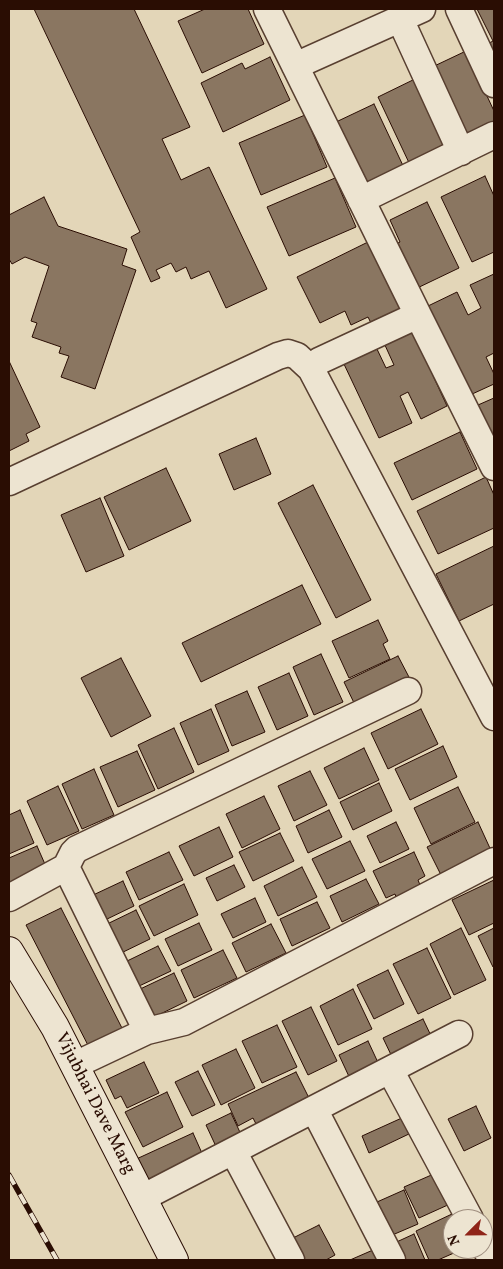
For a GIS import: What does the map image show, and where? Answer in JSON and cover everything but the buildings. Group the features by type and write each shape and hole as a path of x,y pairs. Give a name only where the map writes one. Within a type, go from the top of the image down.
{"street":[{"path":"267,9 494,467"},
{"path":"459,9 494,84"},
{"path":"295,66 402,14 461,152"},
{"path":"361,200 494,135"},
{"path":"311,369 319,362 418,315"},
{"path":"9,482 278,356 288,353 297,356 311,369 494,717"},
{"path":"9,898 66,867 77,849 408,691"},
{"path":"74,1065 147,1031 184,1022 494,861"},
{"path":"66,867 147,1031"},
{"name":"Vijubhai Dave Marg","path":"9,951 55,1027 174,1260"},
{"path":"142,1198 459,1034"},
{"path":"390,1070 465,1209"},
{"path":"314,1110 392,1260"},
{"path":"233,1151 291,1260"}],"railway":[{"path":"9,1175 57,1260"}]}
